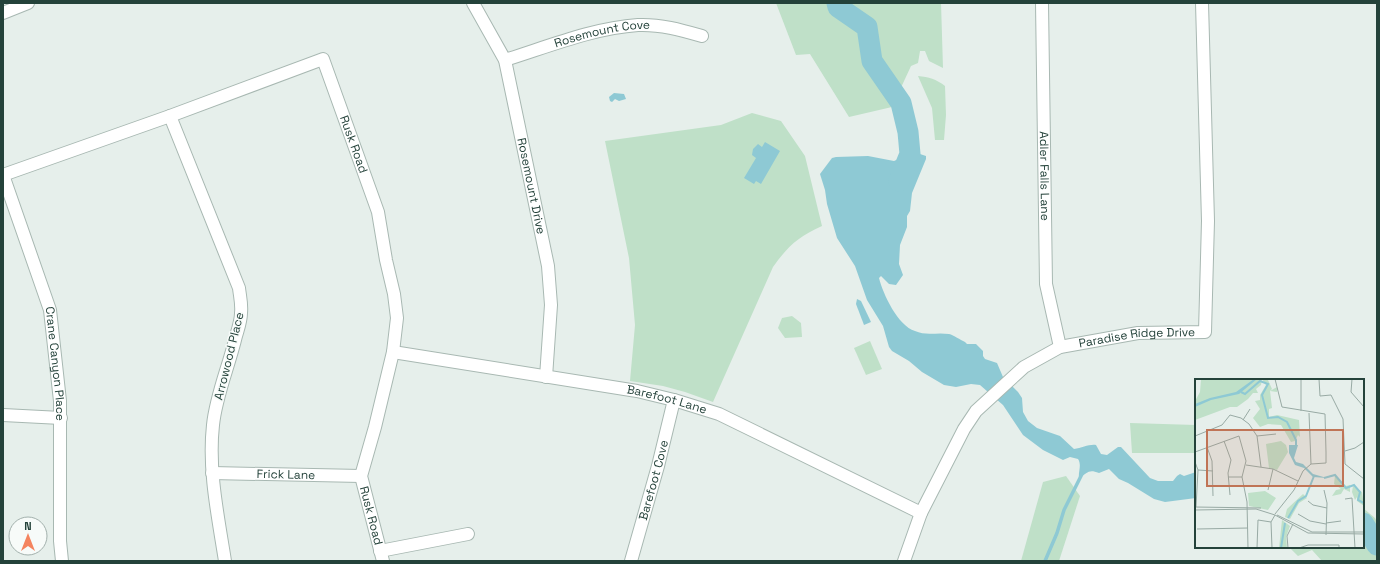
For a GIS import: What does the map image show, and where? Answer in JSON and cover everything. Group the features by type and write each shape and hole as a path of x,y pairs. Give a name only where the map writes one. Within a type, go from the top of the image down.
{"street":[{"path":"3,13 28,3"},
{"name":"Rosemount Drive","path":"473,3 504,60 548,266 551,305 546,377"},
{"name":"Adler Falls Lane","path":"1042,3 1046,284 1060,347"},
{"name":"Paradise Ridge Drive","path":"904,561 920,513 964,429 976,411 1024,367 1060,347 1138,333 1205,332 1208,221 1202,3"},
{"name":"Rosemount Cove","path":"504,60 602,30 639,25 670,27 702,36"},
{"name":"Rusk Road","path":"3,175 170,116 323,59 378,212 386,260 394,294 397,318 393,352 375,427 361,476 382,556"},
{"name":"Arrowood Place","path":"170,116 239,288 241,315 237,334 218,397 213,424 212,473 224,561"},
{"name":"Crane Canyon Place","path":"3,175 50,310 61,418 60,541 62,561"},
{"name":"Barefoot Lane","path":"393,352 636,391 674,400 719,414 920,513"},
{"name":"Barefoot Cove","path":"631,561 658,466 674,400"},
{"path":"3,415 61,418"},
{"name":"Frick Lane","path":"212,473 361,476"},
{"path":"382,556 468,534"}],"green space":[{"path":"776,3 941,3 943,68 929,61 925,51 920,51 918,63 911,66 892,107 849,117 810,54 796,55"},
{"path":"918,76 932,79 945,86 946,115 944,140 935,140 932,108"},
{"path":"752,113 781,121 805,156 822,226 806,234 794,243 773,267 713,402 663,386 630,381 635,325 629,258 605,141 721,125"},
{"path":"792,316 801,323 802,337 785,338 778,328 782,318"},
{"path":"870,341 882,369 866,375 854,348"},
{"path":"1130,423 1195,425 1195,453 1132,453"},
{"path":"1066,476 1080,496 1059,561 1021,561 1043,482"},
{"path":"1364,509 1375,518 1377,522 1377,561 1322,561 1312,550 1298,556 1290,548 1364,548"}],"water":[{"path":"614,93 624,94 626,99 619,101 615,99 612,102 610,101 609,97"},
{"path":"765,142 780,151 761,184 756,181 754,184 744,178 756,158 752,155 753,149 758,144 762,147"},
{"path":"910,154 920,154 926,156 912,193 910,211 907,216 907,227 900,245 899,264 903,275 896,285 889,284 881,276 879,278 892,309 903,323 909,328 919,332 927,334 949,334 967,344 976,344 983,351 983,356 985,359 997,363 1003,377 1018,392 1022,398 1023,412 1028,421 1037,428 1060,436 1074,449 1096,445 1101,454 1107,455 1118,447 1121,447 1150,478 1158,481 1173,481 1180,474 1184,476 1195,472 1195,498 1165,502 1154,499 1119,479 1109,469 1099,473 1086,473 1079,478 1080,464 1078,459 1070,457 1063,460 1043,450 1023,435 1003,405 980,385 971,384 956,387 944,385 892,351 889,347 883,326 867,300 855,266 837,238 820,174 832,158 836,157 868,156 894,161"},
{"path":"857,299 861,301 871,322 864,325 856,304"}],"waterway":[{"path":"837,3 838,7 867,27 872,61 901,103 908,132 910,154 899,181"},
{"path":"1045,561 1057,533 1064,510 1082,474"},
{"path":"1364,525 1377,545"}]}
